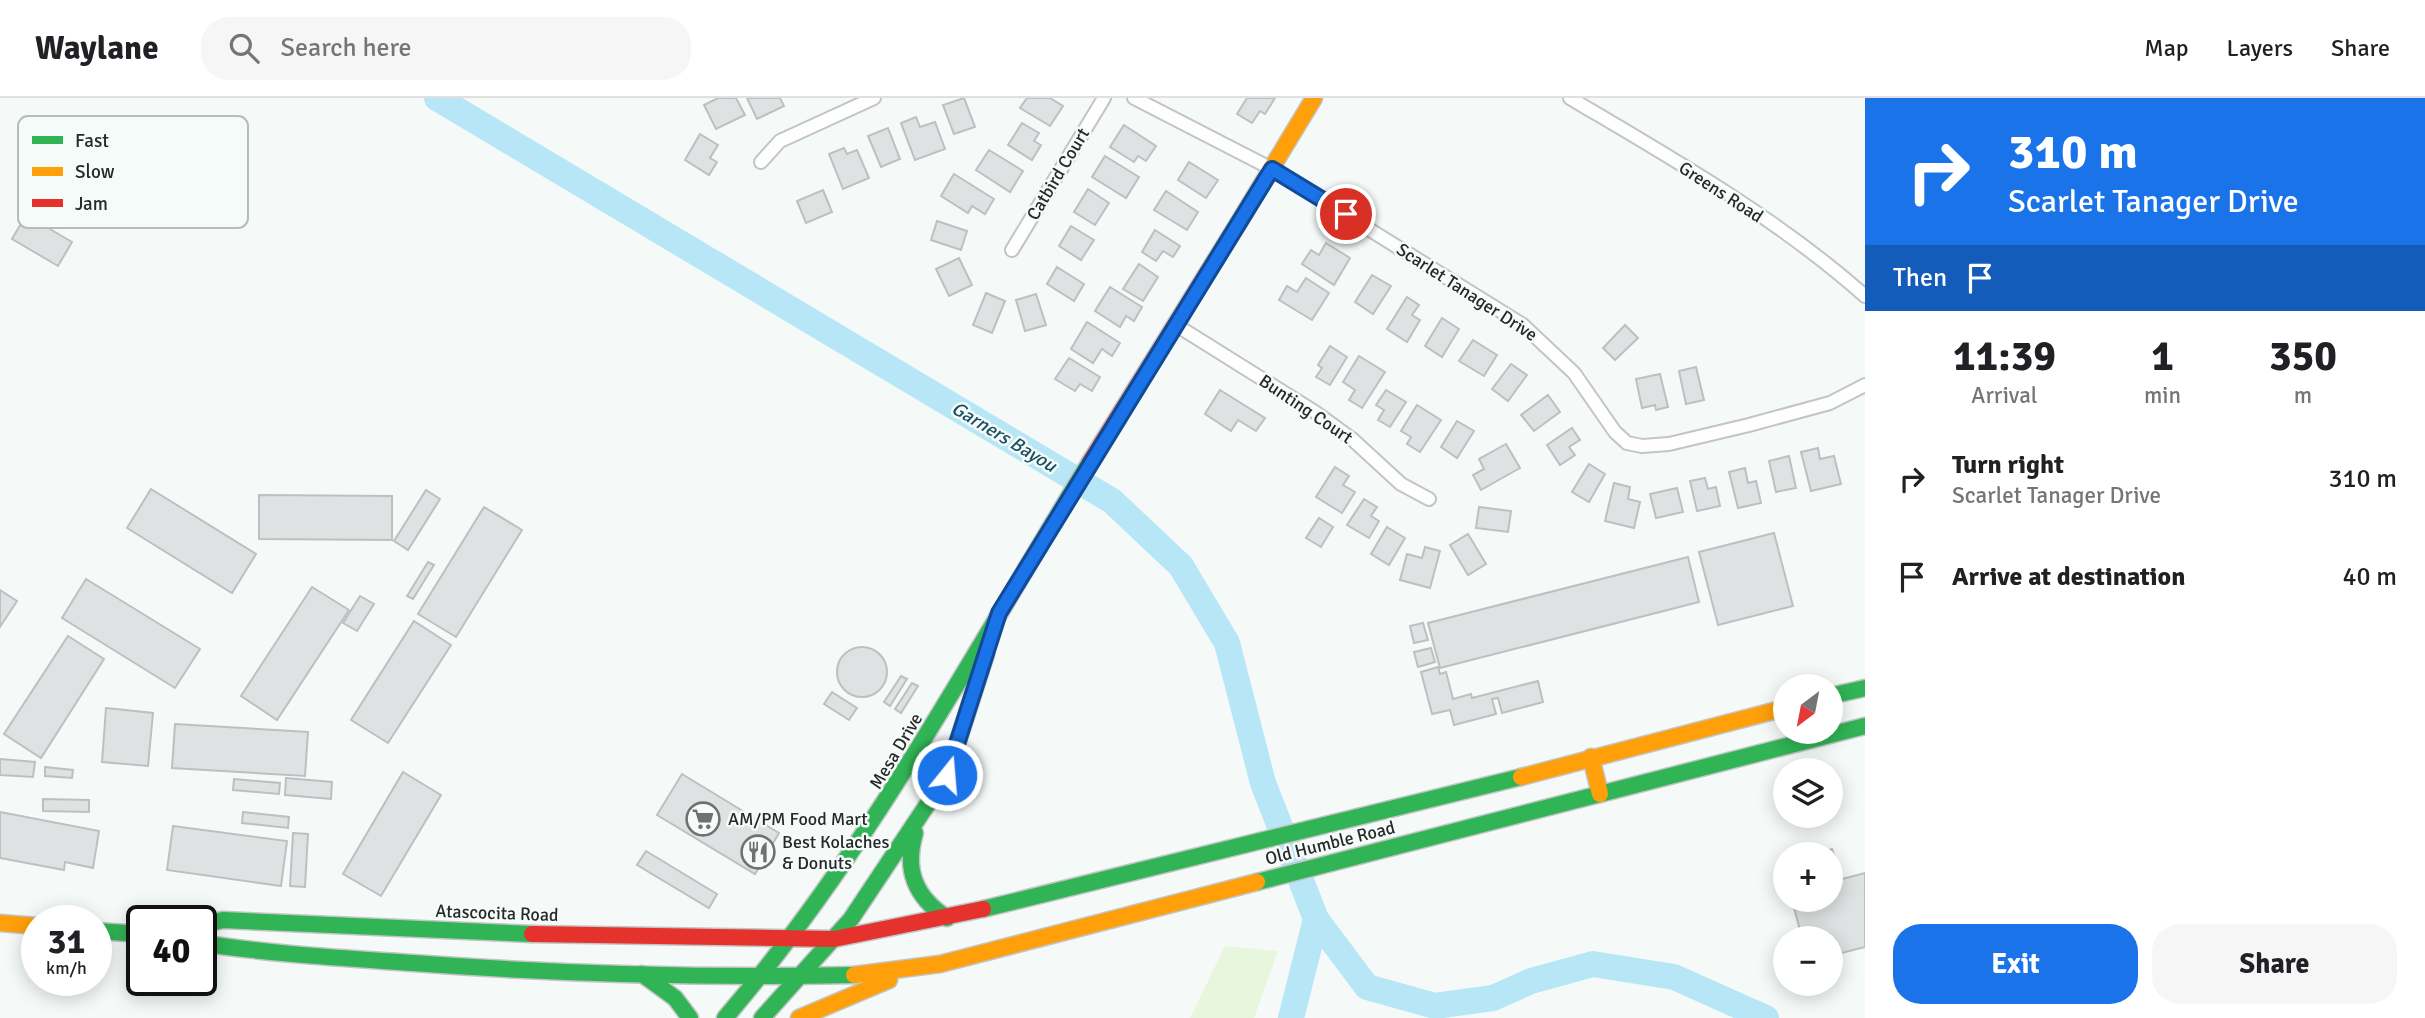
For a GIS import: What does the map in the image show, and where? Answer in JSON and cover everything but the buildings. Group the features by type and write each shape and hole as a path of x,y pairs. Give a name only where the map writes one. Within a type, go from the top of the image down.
{"main road":[{"name":"Mesa Drive","path":"793,936 840,876 875,822 1097,451 1314,98"},
{"name":"Mesa Drive","path":"802,976 834,939 921,817 947,775 999,613"},
{"path":"1843,693 1865,688"},
{"name":"Old Humble Road","path":"793,936 834,939 947,918 1346,822 1773,711"},
{"name":"Old Humble Road","path":"762,977 876,974 932,965 1865,726"},
{"path":"1591,757 1600,794"},
{"path":"921,817 909,850 909,868 922,899 947,918"},
{"name":"Atascocita Road","path":"217,921 505,934 793,936"},
{"path":"0,923 21,925"},
{"path":"724,1018 762,977 793,936"},
{"path":"217,945 260,952 510,970 762,977"},
{"path":"799,1018 857,991 932,965"},
{"path":"642,974 666,989 685,1007 690,1018"},
{"path":"762,1018 802,976"}],"street":[{"path":"761,162 780,141 874,98"},
{"name":"Catbird Court","path":"1012,250 1104,98"},
{"name":"Scarlet Tanager Drive","path":"1134,98 1272,169 1523,325 1574,373 1615,432 1627,443 1642,446 1669,444 1749,425 1830,403 1865,385"},
{"name":"Greens Road","path":"1570,98 1752,210 1838,272 1865,296"},
{"name":"Bunting Court","path":"1176,325 1315,412 1352,439 1401,484 1429,499"}],"green space":[{"path":"1225,946 1278,951 1254,1018 1190,1018"}],"waterway":[{"name":"Garners Bayou","path":"437,98 1112,501 1181,566 1227,643 1263,783 1316,919 1291,1018"},
{"path":"1316,919 1367,987 1435,1006 1493,998 1531,981 1593,964 1674,977 1766,1018"}],"traffic: fast":[{"path":"725,1018 778,953 874,818 1090,462"},
{"path":"762,1018 851,919 947,775 986,654"},
{"path":"1843,693 1865,688"},
{"path":"1257,882 1865,726"},
{"path":"983,909 1521,777"},
{"path":"915,833 911,859 915,882 927,901 947,918"},
{"path":"217,921 532,934"},
{"path":"112,932 126,933"},
{"path":"217,945 307,955 523,970 688,975 854,975"},
{"path":"642,974 675,998 690,1018"}],"traffic: slow":[{"path":"1239,222 1314,98"},
{"path":"1521,777 1773,711"},
{"path":"1591,757 1600,794"},
{"path":"854,975 940,964 1257,882"},
{"path":"0,923 21,925"},
{"path":"799,1018 889,980"}],"traffic: jam":[{"path":"1090,462 1239,222"},
{"path":"532,934 834,939 983,909"}],"place":[{"name":"AM/PM Food Mart","path":"703,819"},
{"name":"Best Kolaches & Donuts","path":"758,852"}],"route":[{"path":"947,775 999,613 1272,169 1346,214"}]}
